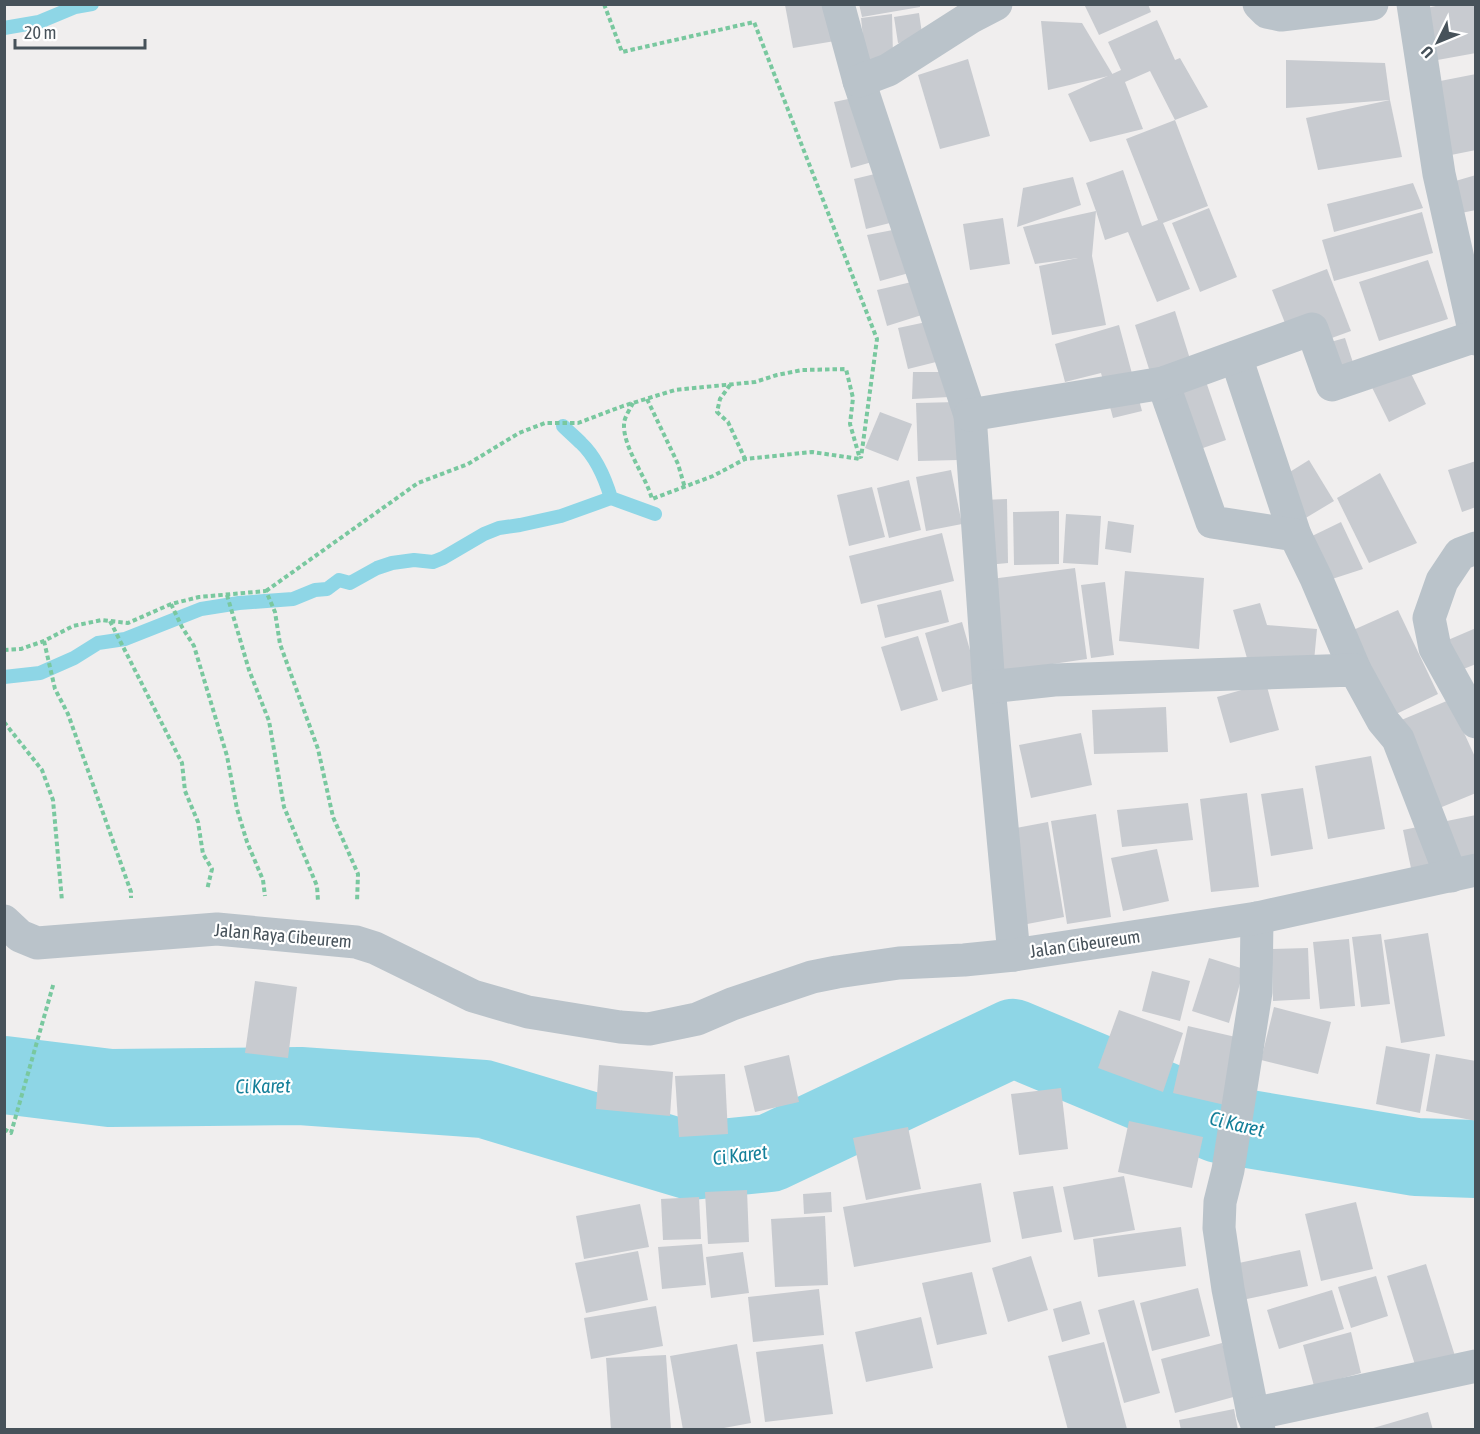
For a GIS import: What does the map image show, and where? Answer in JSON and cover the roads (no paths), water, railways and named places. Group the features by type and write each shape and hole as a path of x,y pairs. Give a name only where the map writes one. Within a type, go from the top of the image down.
{"street":[{"path":"838,4 859,81 970,415 989,687 1014,955"},
{"path":"859,81 888,70 971,17 996,4"},
{"path":"1259,4 1267,12 1281,15 1372,4"},
{"path":"970,415 1163,383 1312,329 1332,385 1475,337 1439,174 1413,4"},
{"path":"1236,357 1295,536 1316,578 1355,670 1383,721 1398,739 1463,873"},
{"path":"1163,383 1212,522 1295,536"},
{"path":"1476,548 1460,555 1442,581 1429,618 1435,648 1476,722"},
{"path":"989,687 1054,680 1355,670"},
{"name":"Jalan Cibeureum","path":"697,1018 772,990 812,977 837,972 900,963 1014,955 1257,918 1463,873"},
{"path":"1257,918 1256,992 1228,1170 1220,1202 1218,1228 1228,1289 1256,1422 1476,1366"},
{"name":"Jalan Raya Cibeurem","path":"4,921 20,936 31,942 43,944 217,929 356,942 375,948 472,996 528,1012 620,1027 649,1029 697,1018"}],"waterway":[{"path":"4,28 39,22 75,7 92,4"},
{"path":"563,426 596,461 611,498 655,514"},
{"path":"4,677 40,673 74,658 98,643 125,639 201,609 239,603 293,599 315,590 327,589 339,580 350,583 377,568 392,563 414,560 433,562 499,528 561,516 611,498"},
{"name":"Ci Karet","path":"4,1075 110,1088 300,1086 484,1099 691,1161 770,1153 1013,1038 1219,1124 1416,1157 1476,1159"}]}
